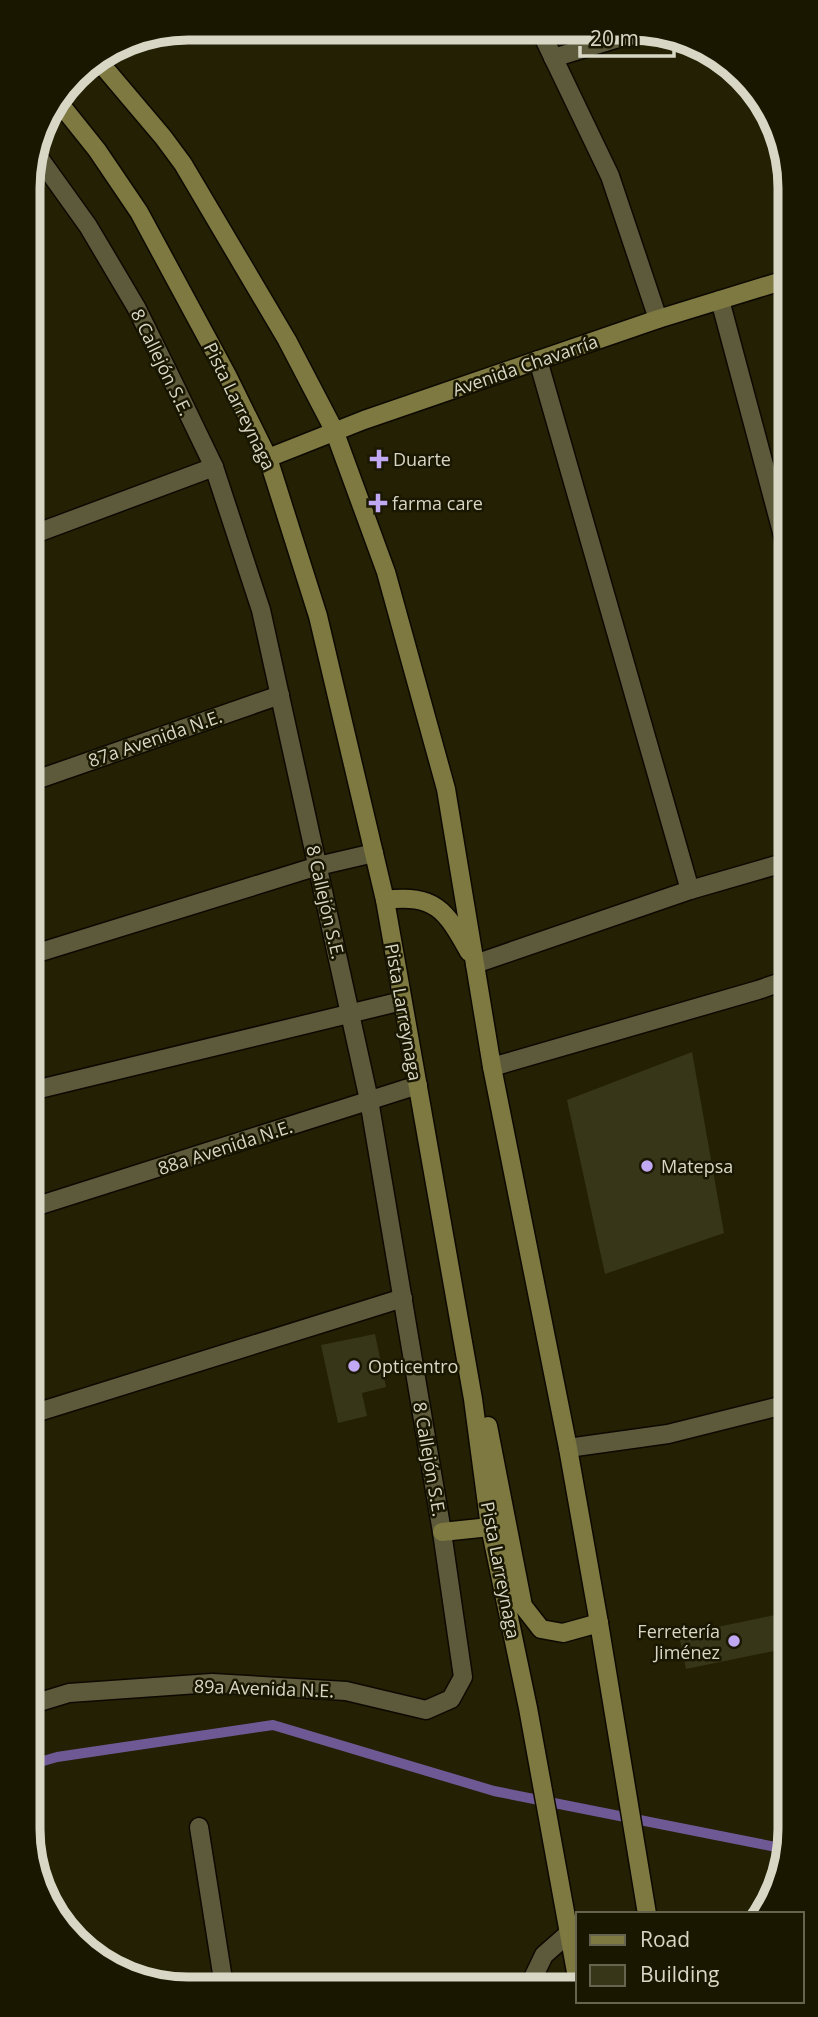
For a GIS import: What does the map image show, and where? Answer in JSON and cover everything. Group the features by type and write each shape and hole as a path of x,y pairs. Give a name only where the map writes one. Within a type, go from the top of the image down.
{"main road":[{"path":"104,67 163,136 202,194 287,340 334,430 386,572 446,789 492,1067 568,1448 646,1909"},
{"name":"Pista Larreynaga","path":"64,108 97,150 139,212 227,375 268,458 318,616 385,900 473,1399 490,1527 528,1708 558,1878 574,1931 576,1957"},
{"name":"Avenida Chavarría","path":"268,458 334,430 658,319 778,282"},
{"path":"385,900 407,897 429,902 452,922 475,964"},
{"path":"473,1399 488,1426 523,1606 541,1629 563,1633 599,1623"},
{"path":"442,1532 490,1527"}],"street":[{"path":"545,40 610,176 658,319"},
{"path":"553,58 597,40"},
{"name":"8 Callejón S.E.","path":"43,163 88,226 135,307 214,467 261,610 369,1100 442,1532 463,1677 451,1699"},
{"path":"720,300 778,516"},
{"path":"538,360 690,890"},
{"path":"41,532 214,467"},
{"name":"87a Avenida N.E.","path":"41,778 280,695"},
{"path":"41,953 318,866 374,853"},
{"path":"475,964 690,890 778,865"},
{"path":"492,1067 778,983"},
{"path":"40,1089 402,1001"},
{"name":"88a Avenida N.E.","path":"40,1205 418,1085"},
{"path":"40,1411 403,1298"},
{"path":"568,1448 668,1434 777,1407"},
{"name":"89a Avenida N.E.","path":"40,1702 69,1693 212,1683 346,1691 426,1710 451,1699"},
{"path":"199,1827 223,1977"},
{"path":"533,1977 544,1955 574,1931"}],"building":[{"name":"Matepsa","path":"692,1052 724,1233 605,1274 567,1100"},
{"name":"Opticentro","path":"375,1334 386,1387 362,1393 367,1416 338,1423 321,1345"},
{"name":"Ferretería Jiménez","path":"777,1614 777,1650 686,1669 679,1635"}],"waterway":[{"path":"40,1762 57,1757 273,1725 494,1791 776,1847"}],"place":[{"name":"Duarte","path":"379,459"},
{"name":"farma care","path":"378,503"},
{"name":"Matepsa","path":"647,1166"},
{"name":"Opticentro","path":"354,1366"},
{"name":"Ferretería Jiménez","path":"734,1641"}]}
